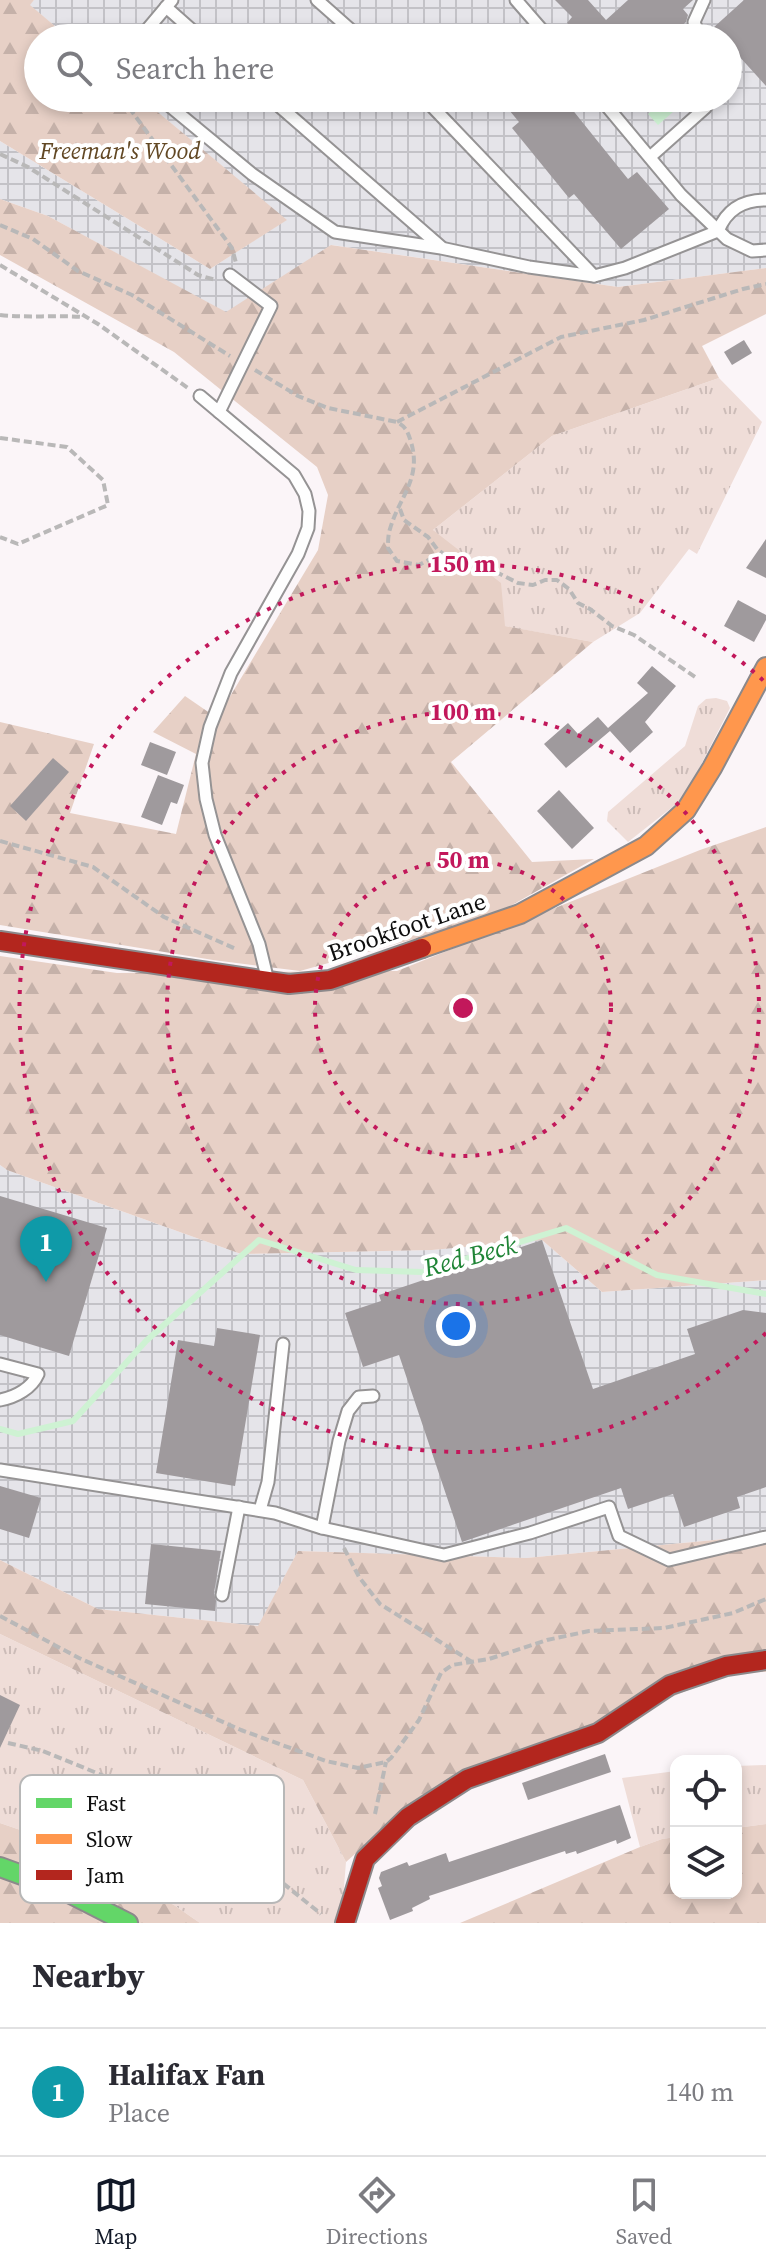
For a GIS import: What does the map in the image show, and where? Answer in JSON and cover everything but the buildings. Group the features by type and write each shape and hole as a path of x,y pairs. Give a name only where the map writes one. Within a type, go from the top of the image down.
{"street":[{"name":"Brookfoot Lane","path":"0,941 289,984 330,980 520,914 646,846 686,810 766,667"},
{"path":"345,1923 365,1859 408,1817 467,1779 598,1733 670,1685 726,1666 766,1660"},
{"path":"0,1867 20,1874"},
{"path":"89,1903 128,1923"}],"lane":[{"path":"317,0 344,24"},
{"path":"516,0 537,24"},
{"path":"695,24 704,0"},
{"path":"152,24 169,4 188,24"},
{"path":"177,112 252,174 335,232 441,248 529,267 594,276 625,268 718,231 724,215 750,200 766,200"},
{"path":"286,112 441,248"},
{"path":"437,112 594,276"},
{"path":"612,112 681,195 718,231 752,251 766,250"},
{"path":"650,157 701,112"},
{"path":"219,412 271,306 230,275"},
{"path":"200,396 294,475 305,494 309,511 308,528 298,554 231,673 210,727 202,763 206,799 215,835 259,944 268,981"},
{"path":"260,1510 268,1482 283,1344"},
{"path":"0,1364 38,1374 34,1384 0,1400"},
{"path":"322,1528 348,1411 359,1397 373,1396"},
{"path":"0,1470 260,1510 322,1528 444,1555 530,1533 609,1507 619,1536 669,1560 766,1537"},
{"path":"222,1595 239,1507"}],"path":[{"path":"0,154 28,167 198,275 221,281 230,275 236,263 232,248 132,112"},
{"path":"0,225 33,239 78,271 132,295 298,396 328,408 397,422 406,427 415,463 410,487 390,528 388,548 397,561 419,565 434,557 448,557 496,572 518,583 533,585 545,580 557,580 569,589 578,603 612,626 634,635 698,679"},
{"path":"0,265 85,317 200,396"},
{"path":"397,422 561,337 644,320 766,284"},
{"path":"0,315 85,317"},
{"path":"0,438 67,447 103,480 108,505 18,544 0,537"},
{"path":"400,508 404,520 428,537 448,557"},
{"path":"0,841 93,867 164,917 264,962"},
{"path":"322,1528 341,1543 359,1577 380,1604 472,1662"},
{"path":"0,1616 79,1658 241,1730 326,1761 358,1768 391,1758 419,1720 441,1673 452,1665 489,1659 547,1640 589,1631 664,1628 733,1613 766,1599"},
{"path":"8,1743 43,1751 102,1775"},
{"path":"284,1884 332,1923"}],"shaded area":[{"path":"34,0 766,0 766,268 618,287 332,245 226,313 48,216 0,199 0,141 210,269 286,220 158,112 742,112 742,24 52,24 29,5"},
{"path":"650,112 673,112 658,125 648,114"},
{"path":"0,1165 241,1254 432,1250 542,1240 602,1292 766,1280 766,1535 526,1558 298,1551 259,1626 98,1609 0,1560"}],"green space":[{"name":"Freeman's Wood","path":"0,0 34,0 30,5 52,24 24,24 24,112 158,112 287,220 210,269 0,141"},
{"path":"0,199 48,216 226,312 331,245 618,287 766,268 766,314 702,346 719,378 552,436 433,530 501,583 505,626 593,642 451,762 532,862 594,859 489,918 300,971 0,925 0,722 94,744 70,813 176,834 196,754 153,732 185,696 217,718 318,550 328,495 317,467 174,352 0,255"},
{"path":"719,378 762,422 697,554 689,549 640,613 593,642 504,626 433,530 552,436"},
{"path":"706,699 727,701 730,708 684,798 628,842 607,821 608,812 685,746 698,706"},
{"path":"766,827 766,1280 602,1292 542,1240 432,1250 241,1254 0,1165 0,956 117,973 397,971 700,850"},
{"path":"766,1535 766,1672 728,1673 402,1812 346,1862 303,1780 0,1634 0,1560 98,1609 258,1626 298,1551 526,1558"},
{"path":"0,1634 303,1780 346,1862 342,1911 337,1923 200,1923 170,1903 284,1903 284,1775 20,1775 20,1830 0,1823"},
{"path":"766,1765 766,1824 742,1827 742,1766"},
{"path":"670,1772 670,1838 640,1847 622,1778"},
{"path":"0,1823 20,1830 20,1903 170,1903 200,1923 0,1923"},
{"path":"766,1824 766,1923 460,1923 640,1847 670,1838 670,1899 742,1899 742,1827"}],"waterway":[{"name":"Red Beck","path":"0,1429 18,1434 73,1421 146,1341 259,1240 356,1270 422,1272 566,1228 657,1275 766,1294"}],"traffic: fast":[{"path":"0,1867 20,1874"},
{"path":"89,1903 128,1923"}],"traffic: slow":[{"path":"422,948 520,914 646,846 686,810 766,667"}],"traffic: jam":[{"path":"0,941 289,984 330,980 422,948"},
{"path":"345,1923 365,1859 408,1817 467,1779 598,1733 670,1685 726,1666 766,1660"}],"place":[{"name":"Halifax Fan","path":"46,1282"}]}
